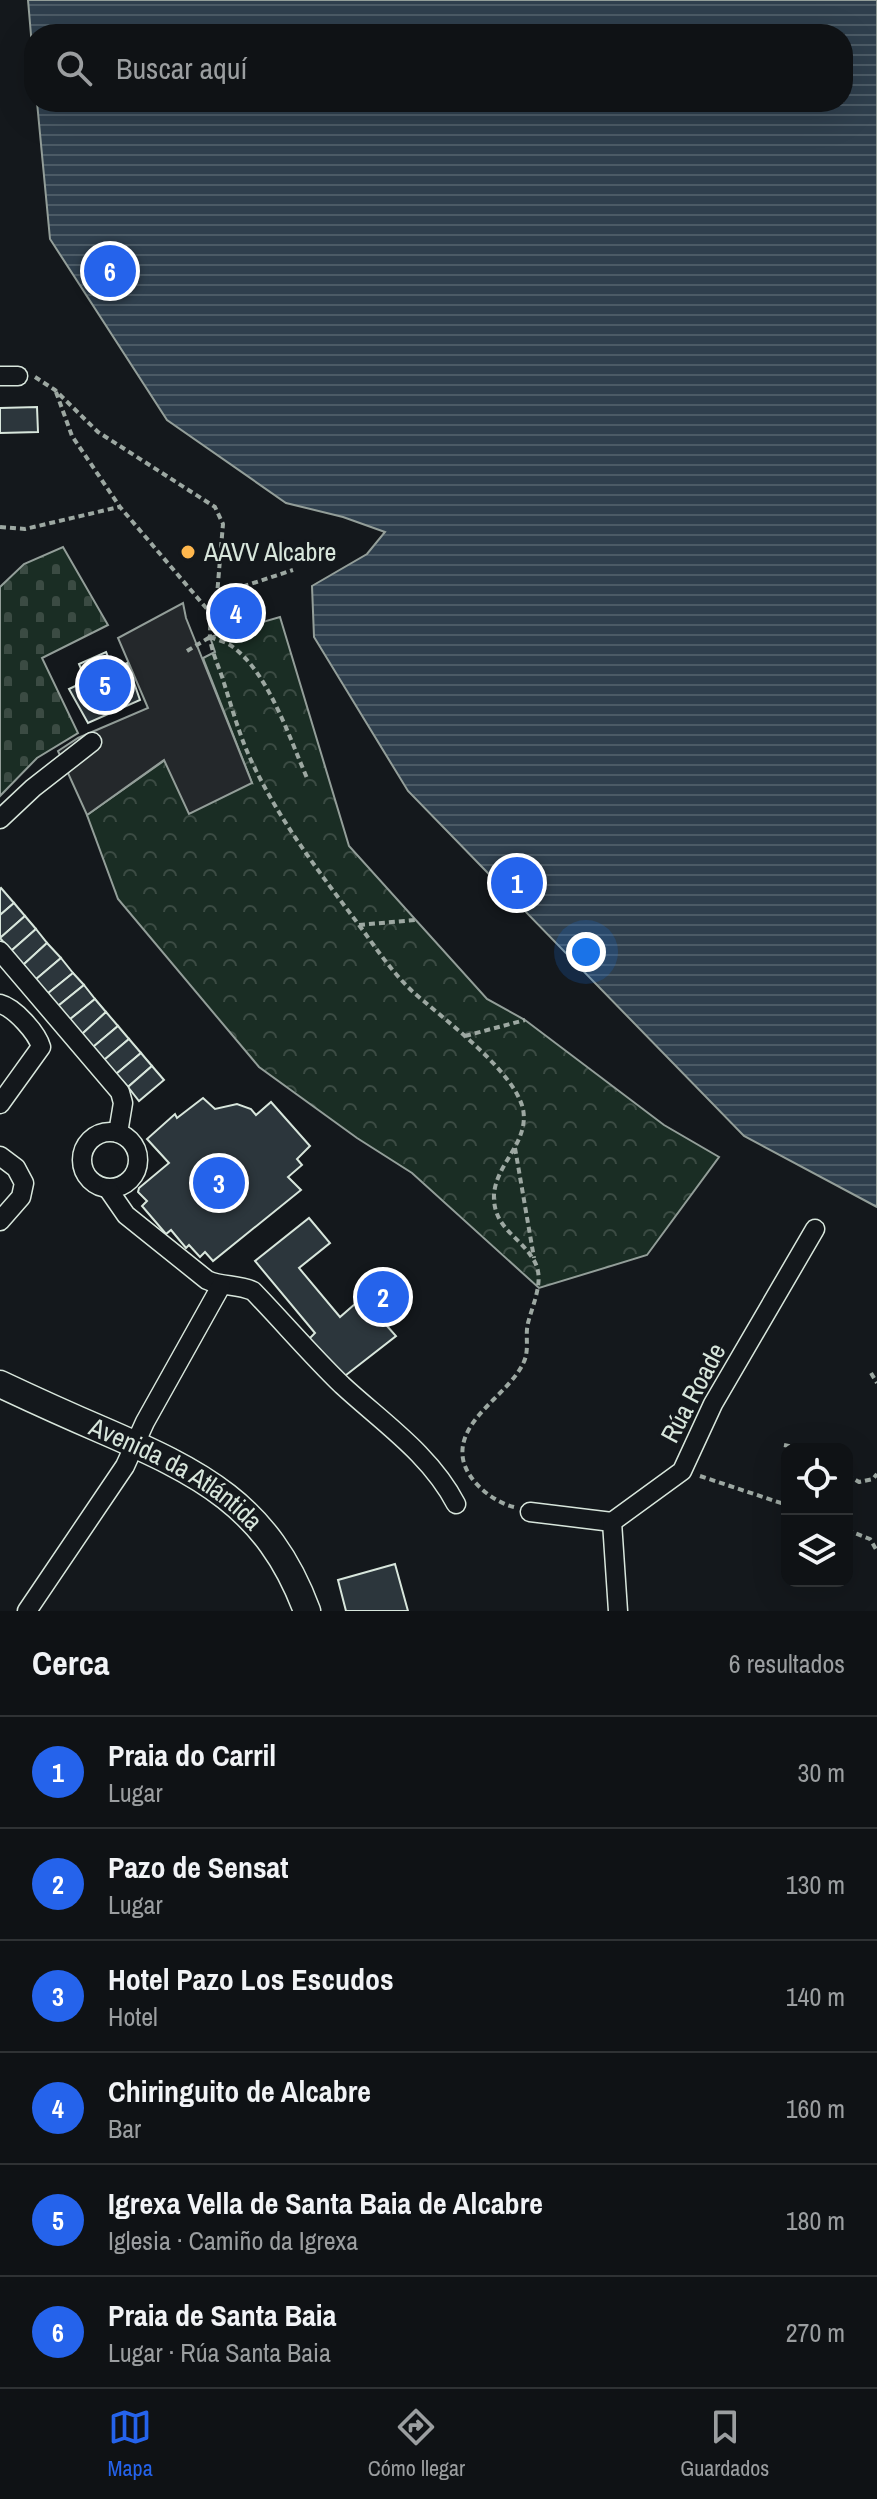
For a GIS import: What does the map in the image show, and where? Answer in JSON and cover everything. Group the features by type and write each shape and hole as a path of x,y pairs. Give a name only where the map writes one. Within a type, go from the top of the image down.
{"street":[{"path":"0,819 33,788 92,742"},
{"path":"0,951 120,1092 123,1103 118,1133"},
{"path":"0,1004 9,1008 38,1038 41,1047 0,1104"},
{"path":"118,1133 134,1144 138,1163 130,1181 108,1189 96,1185 87,1177 82,1167 82,1156 84,1147 95,1135 118,1133"},
{"path":"0,1156 22,1174 24,1190 0,1221"},
{"path":"108,1189 126,1215 207,1280 221,1286 238,1284 253,1291 322,1366 427,1463 447,1486 456,1504"},
{"name":"Rúa Roade","path":"612,1522 682,1471 713,1404 815,1229"},
{"path":"27,1611 125,1466 134,1444 221,1286"},
{"name":"Avenida da Atlántida","path":"0,1384 134,1444 214,1485 242,1508 267,1536 287,1565 307,1611"},
{"path":"530,1512 612,1522 618,1611"}],"path":[{"path":"9,376 38,377 98,432 215,507 223,524 210,637 238,725 257,770 319,874 391,968 486,1056 518,1097 524,1123 496,1182 494,1197 497,1218 534,1260"},
{"path":"55,390 72,436 120,507 213,616"},
{"path":"0,527 25,529 120,507"},
{"path":"217,595 293,570"},
{"path":"187,651 210,637"},
{"path":"210,637 232,646 265,686 307,778"},
{"path":"359,925 415,920"},
{"path":"464,1036 525,1020"},
{"path":"515,1146 538,1275 536,1305 527,1325 528,1350 523,1364 505,1388 479,1413 467,1438 463,1458 471,1478 489,1495 508,1506 530,1512"},
{"path":"871,1373 877,1383"},
{"path":"682,1471 781,1503"},
{"path":"853,1478 859,1482 873,1479 877,1474"},
{"path":"853,1532 870,1539 877,1551"}],"green space":[{"path":"63,547 108,625 42,658 78,733 37,758 0,796 0,587 24,564"},
{"path":"280,617 349,846 487,999 525,1020 664,1125 719,1157 647,1255 539,1288 412,1173 357,1138 259,1067 118,899 87,815 165,760 252,783 203,658 215,652 210,637"}],"shaded area":[{"path":"183,603 186,618 252,783 189,814 164,760 87,815 58,751 78,738 148,708 118,638"}],"water":[{"path":"28,0 877,0 877,1207 744,1136 408,791 314,637 312,586 367,554 385,532 343,517 286,503 167,420 50,239 38,112 853,112 853,24 30,24"}],"building":[{"path":"37,407 38,432 0,433 0,408"},
{"path":"246,603 250,616 225,623 222,610"},
{"path":"106,652 113,669 127,663 140,700 88,723 69,689 86,681 79,664"},
{"path":"0,889 14,903 0,915"},
{"path":"14,903 25,916 0,938 0,915"},
{"path":"25,916 36,929 11,951 0,938"},
{"path":"36,929 47,943 23,965 11,951"},
{"path":"47,943 61,958 35,980 23,965"},
{"path":"61,958 73,973 47,994 35,980"},
{"path":"73,973 84,985 58,1006 47,994"},
{"path":"84,985 95,999 69,1020 58,1006"},
{"path":"95,999 106,1012 82,1034 69,1020"},
{"path":"106,1012 118,1026 93,1047 82,1034"},
{"path":"118,1026 129,1039 104,1060 93,1047"},
{"path":"129,1039 141,1053 116,1074 104,1060"},
{"path":"141,1053 152,1066 128,1087 116,1074"},
{"path":"152,1066 164,1080 139,1101 128,1087"},
{"path":"203,1098 215,1109 237,1104 251,1109 256,1115 271,1102 310,1146 297,1159 302,1165 288,1177 301,1190 213,1261 205,1252 200,1257 189,1245 186,1248 171,1230 166,1234 142,1206 147,1201 138,1192 169,1163 147,1139 175,1114 177,1118"},
{"path":"309,1218 330,1243 299,1268 340,1317 371,1290 364,1282 378,1270 409,1305 387,1326 396,1336 341,1379 307,1341 315,1333 255,1261"},
{"path":"395,1564 408,1611 346,1611 338,1580"}],"place":[{"name":"Praia de Santa Baia","path":"110,271"},
{"name":"AAVV Alcabre","path":"188,552"},
{"name":"Chiringuito de Alcabre","path":"236,613"},
{"name":"Igrexa Vella de Santa Baia de Alcabre","path":"105,685"},
{"name":"Praia do Carril","path":"517,883"},
{"name":"Hotel Pazo Los Escudos","path":"219,1183"},
{"name":"Pazo de Sensat","path":"383,1297"}]}
